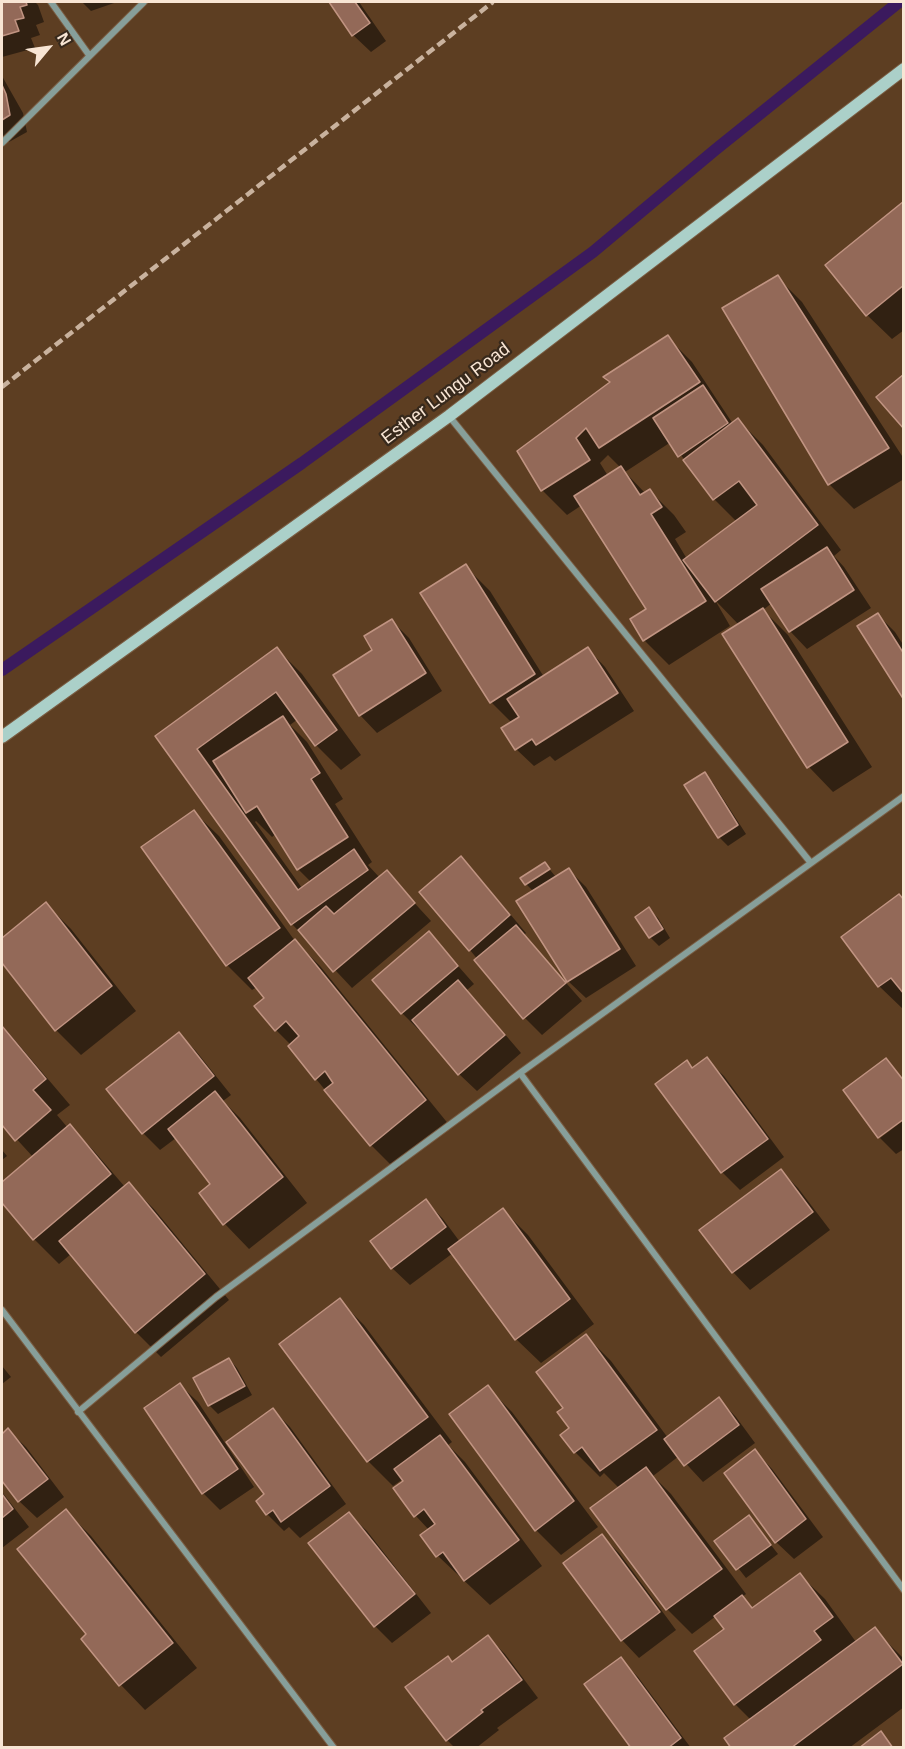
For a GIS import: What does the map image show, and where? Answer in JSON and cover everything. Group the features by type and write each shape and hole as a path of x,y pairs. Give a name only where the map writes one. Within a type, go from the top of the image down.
{"street":[{"path":"51,2 89,55"},
{"path":"2,142 144,2"},
{"name":"Esther Lungu Road","path":"2,737 449,416 903,69"},
{"path":"449,416 811,862"},
{"path":"78,1412 216,1297 519,1073 903,796"},
{"path":"519,1073 903,1590"},
{"path":"2,1310 334,1748"}],"building":[{"path":"2,2 26,2 27,5 20,7 24,18 15,20 19,31 2,36"},
{"path":"329,2 355,2 370,23 352,36"},
{"path":"2,85 10,115 2,120"},
{"path":"904,201 904,285 866,316 825,265"},
{"path":"778,275 889,448 828,485 722,308"},
{"path":"668,335 700,382 599,448 586,428 576,438 590,460 541,491 517,451 610,382 603,377"},
{"path":"904,374 904,429 876,397"},
{"path":"703,385 728,423 678,457 653,418"},
{"path":"738,418 818,525 715,602 683,560 757,505 739,481 713,500 683,460"},
{"path":"621,466 640,495 650,489 662,507 651,514 706,601 643,641 630,619 646,609 574,496"},
{"path":"827,547 854,590 789,632 761,589"},
{"path":"466,564 535,674 490,703 420,593"},
{"path":"763,608 848,742 807,768 722,634"},
{"path":"878,613 904,654 904,700 857,626"},
{"path":"392,619 426,673 359,716 333,675 372,650 364,636"},
{"path":"277,647 337,730 315,746 276,692 197,749 298,890 354,849 368,870 291,925 155,736"},
{"path":"588,647 618,693 536,745 532,739 515,750 501,728 519,717 507,699"},
{"path":"283,716 320,773 311,779 348,837 297,870 257,806 246,813 213,761"},
{"path":"705,772 738,825 718,838 684,785"},
{"path":"194,810 280,928 226,966 141,847"},
{"path":"461,856 510,915 469,951 419,892"},
{"path":"545,862 550,869 525,885 520,878"},
{"path":"569,868 620,949 567,982 516,901"},
{"path":"387,870 415,903 333,972 298,930 326,906 334,914"},
{"path":"899,894 904,900 904,994 891,978 878,987 841,937"},
{"path":"46,902 112,986 55,1031 2,963 2,938"},
{"path":"649,907 663,929 649,938 635,917"},
{"path":"516,925 566,983 523,1019 474,960"},
{"path":"429,931 458,966 401,1014 372,980"},
{"path":"295,939 426,1100 370,1146 324,1090 333,1083 325,1071 315,1080 288,1046 299,1036 286,1021 275,1031 254,1006 264,998 248,978"},
{"path":"458,980 505,1035 458,1075 412,1020"},
{"path":"2,1026 46,1079 33,1090 51,1110 15,1141 2,1125"},
{"path":"179,1032 214,1076 142,1134 106,1089"},
{"path":"707,1057 768,1139 721,1173 655,1084 687,1060 692,1068"},
{"path":"886,1058 904,1081 904,1119 878,1138 843,1090"},
{"path":"215,1091 283,1177 223,1225 199,1193 210,1184 168,1129"},
{"path":"70,1124 111,1174 33,1240 2,1203 2,1182"},
{"path":"781,1169 813,1212 732,1273 699,1230"},
{"path":"129,1182 205,1274 135,1333 59,1241"},
{"path":"426,1199 446,1227 391,1269 370,1241"},
{"path":"503,1208 570,1299 515,1340 448,1249"},
{"path":"340,1298 428,1417 367,1462 279,1344"},
{"path":"586,1334 657,1430 600,1471 582,1447 574,1453 560,1435 569,1428 557,1412 563,1408 536,1372"},
{"path":"229,1358 245,1386 208,1406 193,1378"},
{"path":"180,1383 238,1469 202,1494 144,1408"},
{"path":"488,1385 574,1501 535,1531 449,1414"},
{"path":"719,1397 739,1425 684,1466 664,1439"},
{"path":"273,1408 330,1486 281,1522 273,1510 266,1515 256,1501 264,1494 226,1442"},
{"path":"8,1428 48,1479 18,1502 2,1481 2,1434"},
{"path":"440,1435 519,1540 464,1581 443,1552 436,1557 420,1535 435,1524 424,1509 414,1517 393,1488 403,1481 394,1469"},
{"path":"755,1449 806,1519 775,1543 724,1473"},
{"path":"646,1467 722,1569 666,1610 590,1508"},
{"path":"2,1494 13,1509 2,1518"},
{"path":"66,1509 173,1643 119,1686 81,1639 86,1634 17,1549"},
{"path":"349,1512 415,1594 374,1627 308,1543"},
{"path":"749,1515 771,1545 736,1570 714,1541"},
{"path":"602,1534 660,1612 621,1641 563,1563"},
{"path":"800,1573 833,1617 814,1631 821,1640 734,1705 694,1651 724,1629 714,1616 742,1595 752,1608"},
{"path":"875,1627 903,1664 791,1748 731,1748 724,1738"},
{"path":"488,1635 522,1680 481,1710 483,1712 446,1741 405,1687 448,1656 452,1662"},
{"path":"621,1657 681,1738 668,1748 631,1748 584,1684"},
{"path":"881,1731 893,1748 859,1748"}],"waterway":[{"path":"2,670 302,463 593,252 715,150 899,2"}],"railway":[{"path":"2,387 493,2"}]}
